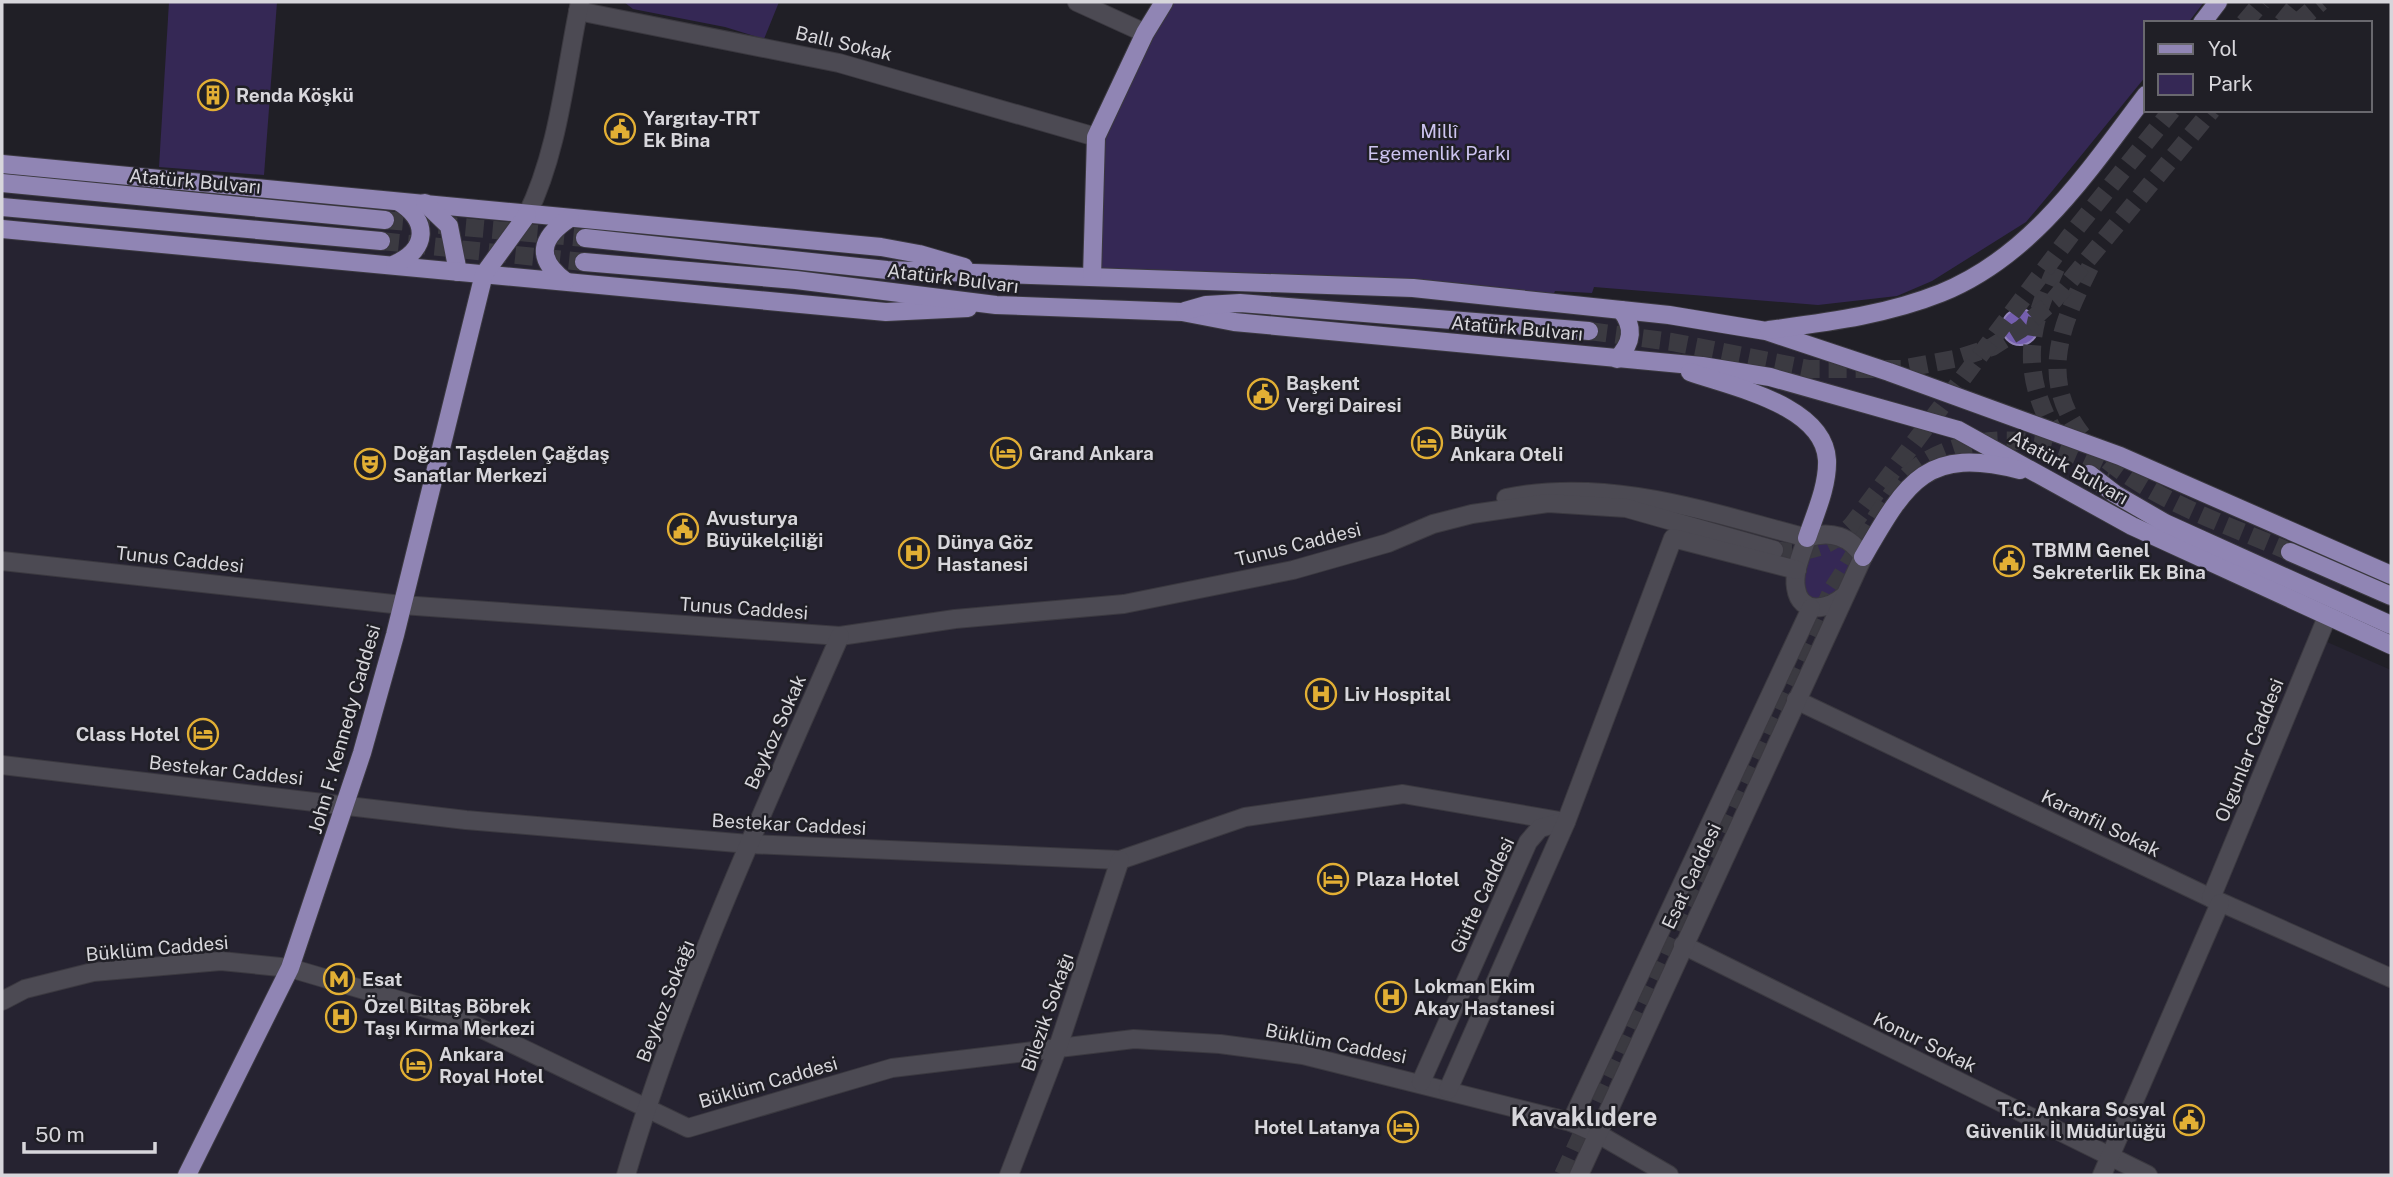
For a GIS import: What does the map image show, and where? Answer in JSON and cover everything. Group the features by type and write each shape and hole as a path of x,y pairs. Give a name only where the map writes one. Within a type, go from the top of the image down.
{"main road":[{"path":"1092,277 1096,137 1145,33 1164,2"},
{"path":"2204,21 2218,2"},
{"path":"1766,331 1852,319 1902,307 1943,293 1998,262 2036,231 2066,199 2144,98"},
{"path":"2,164 881,247 919,254 977,272"},
{"name":"Atatürk Bulvarı","path":"2,183 385,220"},
{"path":"395,264 414,252 421,225 415,214 396,200"},
{"path":"424,203 449,226 458,272"},
{"path":"2,207 382,241"},
{"path":"484,274 527,215"},
{"path":"565,281 549,267 545,249 549,236 570,218"},
{"path":"2,229 886,312 945,311 996,304"},
{"name":"Atatürk Bulvarı","path":"585,238 887,270 1413,288 1621,310 1766,331 1889,372 2120,456 2391,575"},
{"name":"Atatürk Bulvarı","path":"584,261 796,280 996,304 1182,312 1234,322 1667,363 1770,377 1958,430 2132,526 2391,645"},
{"name":"John F. Kennedy Caddesi","path":"187,1175 290,968 346,806 402,605 484,274"},
{"path":"1182,312 1206,305 1240,303 1589,331"},
{"path":"1617,359 1629,344 1631,334 1628,319 1621,310"},
{"path":"1667,363 1798,413 1815,429 1824,444 1827,460 1821,497 1807,538"},
{"path":"1863,556 1894,505 1928,472 1945,464 1965,460 1984,461 2044,476"},
{"path":"2089,474 2115,494 2165,523 2391,625"},
{"path":"2290,552 2391,596"}],"street":[{"path":"1077,2 1145,33"},
{"path":"527,215 539,190 551,149 579,6"},
{"name":"Ballı Sokak","path":"579,6 839,62 1096,137"},
{"name":"Tunus Caddesi","path":"1472,514 1490,501 1546,490 1630,494 1807,538"},
{"name":"Tunus Caddesi","path":"2,561 402,605 840,636 956,619 1124,604 1293,570 1388,543 1433,524 1472,514 1548,503 1626,508 1774,550"},
{"path":"1844,596 1822,609 1811,608 1799,600 1795,587 1797,570 1807,538 1826,533 1838,536 1857,547 1863,556"},
{"path":"1448,1090 1566,822 1673,538 1797,570"},
{"name":"Esat Caddesi","path":"1579,1175 1863,556"},
{"name":"Esat Caddesi","path":"1571,1122 1811,608"},
{"name":"Olgunlar Caddesi","path":"2102,1175 2215,901 2327,617"},
{"name":"Beykoz Sokak","path":"749,844 840,636"},
{"name":"Karanfil Sokak","path":"1796,700 2215,901 2391,978"},
{"name":"Bestekar Caddesi","path":"2,765 466,820 749,844 1120,860 1245,817 1403,794 1566,822"},
{"name":"Güfte Caddesi","path":"1421,1082 1528,842 1540,828 1566,822"},
{"name":"Beykoz Sokağı","path":"626,1175 646,1106 749,844"},
{"name":"Bilezik Sokağı","path":"1009,1175 1058,1047 1120,860"},
{"path":"1482,943 1507,952"},
{"name":"Konur Sokak","path":"1683,945 2148,1175"},
{"name":"Büklüm Caddesi","path":"2,1001 25,989 93,972 221,961 290,968 459,1018 688,1128 892,1068 1134,1040 1220,1044 1303,1055 1421,1082 1571,1122 1598,1134 1669,1175"}],"shaded area":[{"path":"2,164 424,203 955,264 1413,288 1766,331 1889,372 2354,558 2318,638 2391,670 2391,1175 2,1175"},
{"path":"2020,309 2033,314 2038,327 2033,340 2020,345 2007,340 2002,327 2007,314"}],"green space":[{"path":"169,2 277,2 264,175 159,167"},
{"path":"624,2 779,2 764,39 725,27 633,9"},
{"name":"Millî Egemenlik Parkı","path":"1164,2 2204,2 2190,21 2144,21 2144,78 2026,222 1932,281 1897,296 1818,305 1594,287 1592,293 1555,291 1550,303 1092,277 1096,137"},
{"path":"1807,538 1857,547 1844,596 1811,608 1797,570"}],"tunnel":[{"path":"2246,21 2262,2"},
{"path":"2284,21 2299,2"},
{"path":"2299,21 2321,2"},
{"path":"1774,550 1816,548 1835,539 1852,525 2070,236 2170,112"},
{"path":"1589,331 1672,342 1809,369 1901,369 1959,358 1992,347 2021,329 2054,300 2210,112"},
{"path":"385,220 585,238"},
{"path":"381,241 584,262"},
{"path":"2090,267 2066,322 2058,357 2062,396 2078,430 2105,459 2140,483 2218,522 2290,552"},
{"path":"2056,268 2038,313 2032,354 2038,394 2058,439"},
{"path":"1833,588 1883,506 1902,481 1915,469 1946,451 2000,440 2036,443 2074,454 2111,471"},
{"path":"1563,1175 1833,588"}],"place":[{"name":"Renda Köşkü","path":"213,95"},
{"name":"Yargıtay-TRT Ek Bina","path":"620,129"},
{"name":"Başkent Vergi Dairesi","path":"1263,394"},
{"name":"Büyük Ankara Oteli","path":"1427,443"},
{"name":"Grand Ankara","path":"1006,453"},
{"name":"Doğan Taşdelen Çağdaş Sanatlar Merkezi","path":"370,464"},
{"name":"Avusturya Büyükelçiliği","path":"683,529"},
{"name":"Dünya Göz Hastanesi","path":"914,553"},
{"name":"TBMM Genel Sekreterlik Ek Bina","path":"2009,561"},
{"name":"Liv Hospital","path":"1321,694"},
{"name":"Class Hotel","path":"203,734"},
{"name":"Plaza Hotel","path":"1333,879"},
{"name":"Esat","path":"339,979"},
{"name":"Lokman Ekim Akay Hastanesi","path":"1391,997"},
{"name":"Özel Biltaş Böbrek Taşı Kırma Merkezi","path":"341,1017"},
{"name":"Ankara Royal Hotel","path":"416,1065"},
{"name":"T.C. Ankara Sosyal Güvenlik İl Müdürlüğü","path":"2189,1120"},
{"name":"Hotel Latanya","path":"1403,1127"}],"district":[{"name":"Kavaklıdere","path":"1584,1116"}]}
